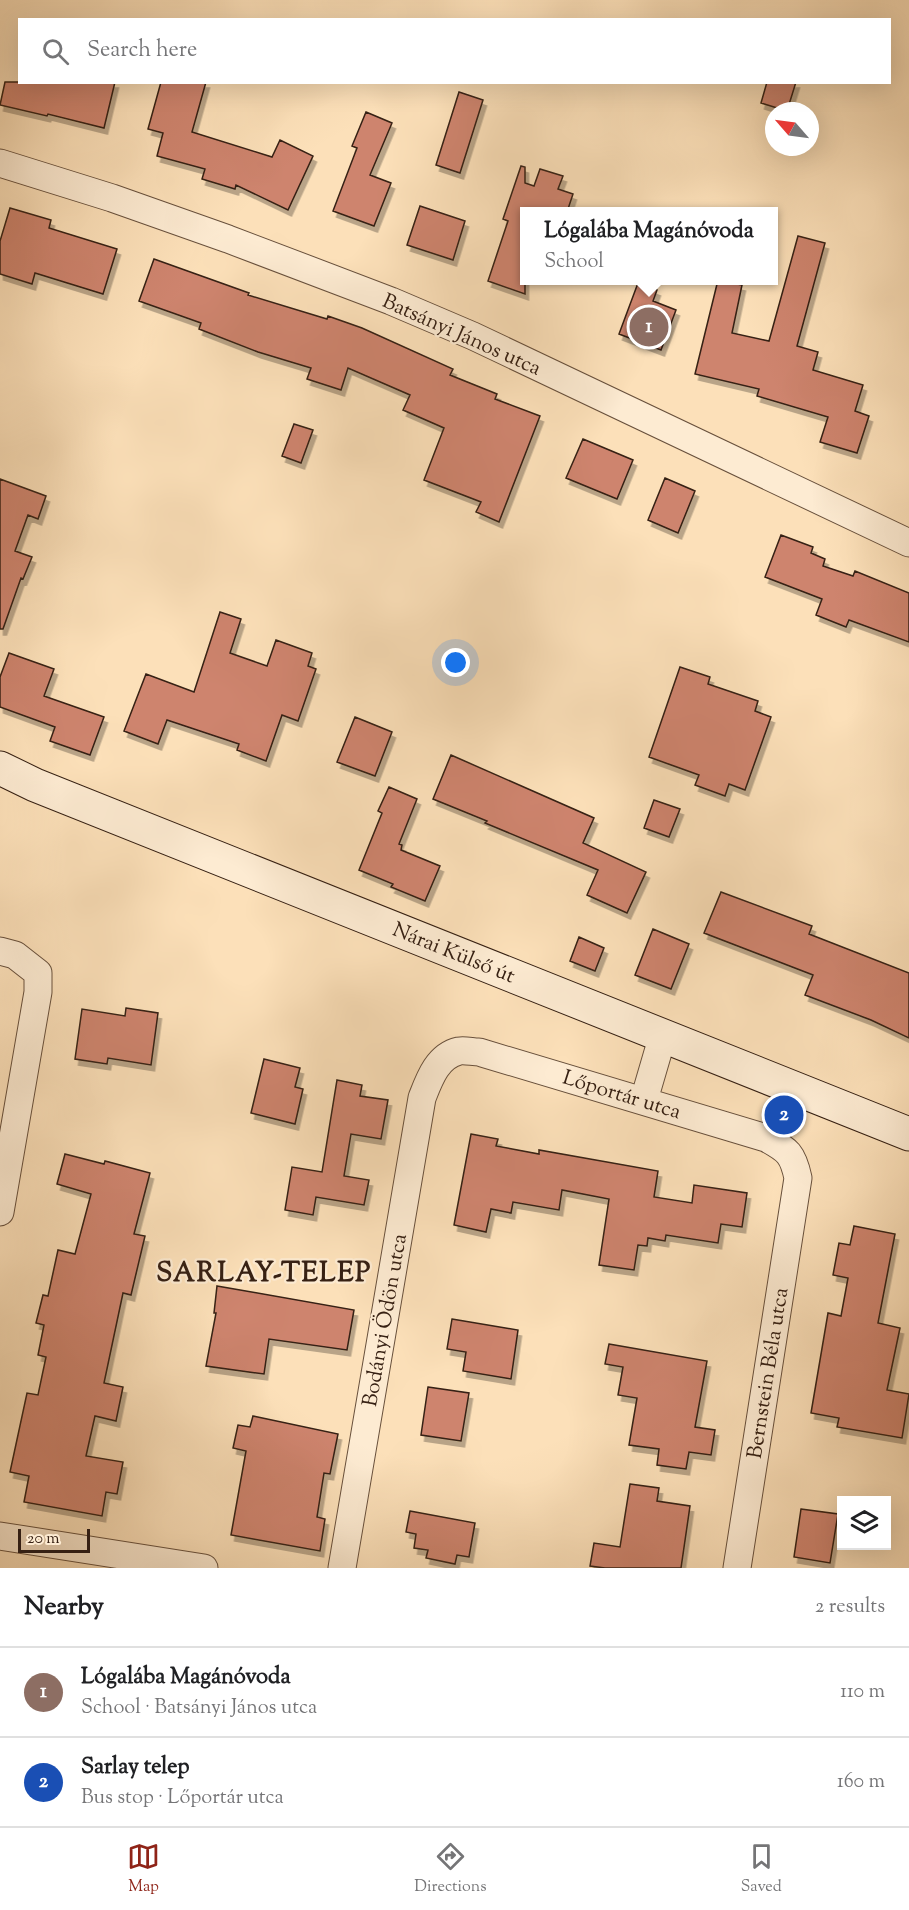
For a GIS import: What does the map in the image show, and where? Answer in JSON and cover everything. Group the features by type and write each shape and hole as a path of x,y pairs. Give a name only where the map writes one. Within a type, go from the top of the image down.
{"street":[{"name":"Batsányi János utca","path":"0,163 112,198 391,301 473,336 909,543"},
{"name":"Nárai Külső út","path":"0,768 35,785 909,1134"},
{"path":"0,951 15,955 38,973 38,992 0,1212"},
{"path":"644,1100 663,1035"},
{"name":"Lőportár utca","path":"432,1074 444,1058 460,1051 479,1052 766,1138 781,1146 794,1160 798,1178"},
{"name":"Bodányi Ödön utca","path":"342,1568 422,1098 432,1074"},
{"name":"Bernstein Béla utca","path":"737,1568 798,1178"},
{"path":"0,1536 204,1568"}],"building":[{"path":"5,82 115,84 104,128 0,105"},
{"path":"160,84 205,84 192,132 272,157 280,140 313,156 288,210 236,185 235,189 202,179 205,169 157,156 163,133 148,129"},
{"path":"766,84 795,84 790,102 765,102 765,104 761,103"},
{"path":"459,92 483,100 460,173 436,165"},
{"path":"366,112 392,123 370,175 391,183 374,226 333,211 357,148 352,146"},
{"path":"521,166 525,167 525,183 534,186 540,169 563,176 558,189 573,194 569,207 520,207 520,285 525,285 525,294 488,281 508,221 503,219"},
{"path":"420,206 465,221 453,260 407,245"},
{"path":"10,208 51,220 49,228 117,249 103,294 35,273 32,284 0,274 0,241"},
{"path":"798,236 825,243 797,346 818,352 813,370 863,385 855,411 869,416 857,453 820,442 828,417 757,396 759,389 695,374 717,285 742,285 732,333 769,341"},
{"path":"154,259 249,293 248,295 327,319 328,316 362,328 453,369 450,375 497,394 495,399 540,416 499,522 476,512 481,502 424,480 444,428 403,410 410,395 348,368 341,390 307,379 311,368 258,352 199,329 201,323 139,301"},
{"path":"637,285 657,290 653,301 676,310 661,350 619,334"},
{"path":"294,424 313,430 301,463 282,456"},
{"path":"583,439 633,460 617,499 566,478"},
{"path":"665,478 695,491 678,533 648,520"},
{"path":"0,479 46,496 38,519 28,515 15,551 32,557 23,579 21,578 3,629 0,629"},
{"path":"781,535 813,547 811,553 825,559 823,566 853,576 855,571 909,593 909,642 849,620 846,627 816,615 822,599 765,577"},
{"path":"220,612 241,619 230,653 267,666 276,640 312,653 308,666 316,669 298,721 282,715 266,761 237,750 239,744 167,720 158,744 124,731 146,674 194,692"},
{"path":"9,653 54,669 44,696 104,717 90,755 50,741 55,727 0,707 0,677"},
{"path":"680,667 710,677 708,684 758,701 755,711 771,717 745,790 729,784 725,796 695,785 699,775 649,757"},
{"path":"355,717 392,732 375,776 337,762"},
{"path":"451,755 594,818 583,843 646,872 627,913 587,895 598,870 433,799"},
{"path":"389,787 417,799 399,844 402,845 401,850 440,866 425,901 359,870 382,813 378,811"},
{"path":"654,800 680,809 669,837 644,828"},
{"path":"721,892 812,926 809,934 909,973 909,1038 871,1020 805,995 813,975 704,933"},
{"path":"653,929 689,944 671,989 635,975"},
{"path":"579,937 604,948 595,971 570,961"},
{"path":"126,1008 158,1013 151,1065 108,1058 107,1064 75,1059 82,1009 125,1016"},
{"path":"264,1059 300,1068 295,1087 303,1089 295,1124 251,1113"},
{"path":"337,1080 362,1085 360,1096 388,1100 381,1139 351,1134 344,1176 369,1180 364,1205 316,1197 313,1215 285,1210 292,1167 322,1172"},
{"path":"471,1134 498,1139 496,1146 539,1154 539,1150 658,1171 654,1197 692,1203 694,1185 747,1193 742,1227 721,1224 718,1243 666,1235 665,1241 648,1238 647,1246 638,1245 634,1270 599,1265 609,1199 562,1190 559,1210 513,1202 511,1213 491,1209 486,1232 454,1225"},
{"path":"65,1154 104,1164 105,1161 150,1173 134,1234 145,1236 131,1295 123,1293 104,1383 123,1387 116,1421 95,1416 86,1456 123,1462 117,1494 106,1492 102,1516 24,1502 29,1476 10,1472 27,1393 38,1395 46,1357 38,1355 44,1325 36,1323 43,1295 48,1296 58,1250 75,1254 91,1194 57,1184"},
{"path":"854,1226 895,1234 878,1323 900,1328 887,1390 909,1394 902,1438 837,1427 839,1418 811,1413 828,1313 841,1316 848,1278 833,1275 839,1243 850,1245"},
{"path":"217,1286 354,1310 347,1350 269,1339 264,1374 206,1366 216,1313 214,1313"},
{"path":"452,1319 518,1330 511,1379 463,1371 466,1352 447,1349"},
{"path":"609,1344 707,1361 695,1427 715,1430 711,1455 689,1452 686,1469 657,1465 659,1449 629,1445 637,1398 618,1395 623,1367 605,1364"},
{"path":"428,1387 469,1393 461,1441 421,1435"},
{"path":"253,1416 338,1434 330,1474 324,1473 317,1517 325,1519 320,1551 231,1535 246,1451 233,1448 238,1425 250,1427"},
{"path":"630,1484 659,1488 657,1501 690,1506 681,1568 590,1566 594,1543 620,1547"},
{"path":"801,1509 837,1514 830,1563 794,1557"},
{"path":"410,1511 475,1523 469,1557 457,1555 455,1564 426,1558 428,1550 414,1548 416,1534 406,1532"}],"place":[{"name":"Lógalába Magánóvoda","path":"649,327"},
{"name":"Sarlay telep","path":"784,1115"}],"district":[{"name":"SARLAY-TELEP","path":"264,1272"}]}
